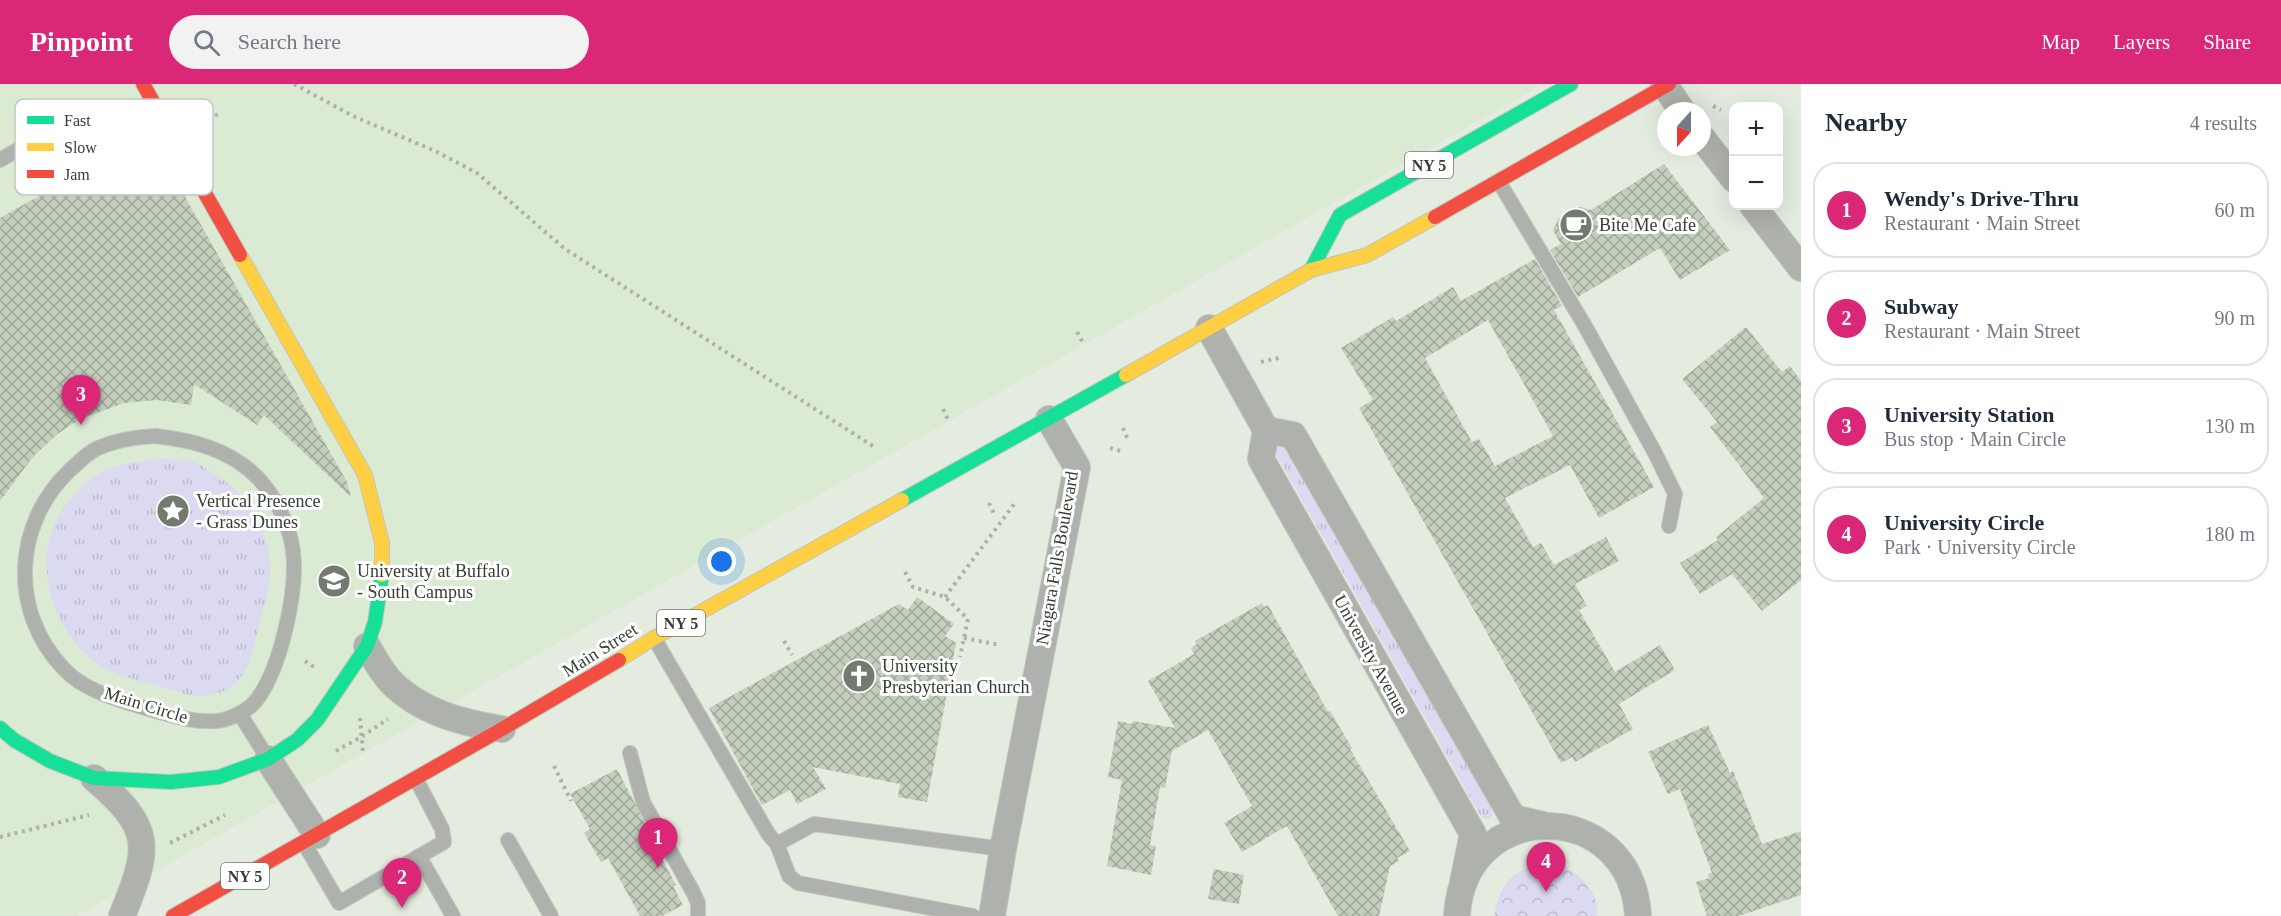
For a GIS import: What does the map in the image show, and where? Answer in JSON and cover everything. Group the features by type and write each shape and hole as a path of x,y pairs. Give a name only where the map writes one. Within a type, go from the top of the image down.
{"main road":[{"path":"143,84 152,99"},
{"name":"NY 5","path":"1311,270 1340,215 1571,84"},
{"name":"NY 5","path":"1049,419 1311,270 1367,255 1666,85"},
{"path":"0,728 14,740 50,761 94,778 171,782 219,777 268,759 297,740 317,720 367,646 375,622 383,564 382,543 365,475 206,195"},
{"name":"Main Street","path":"172,916 416,779 654,638 1049,419"}],"street":[{"path":"1666,85 1676,102"},
{"path":"1711,150 1729,173"},
{"path":"1756,210 1801,268"},
{"path":"1209,328 1266,430 1293,435 1513,818 1543,825 1565,826 1586,833 1604,845 1620,861 1631,880 1637,900 1638,916"},
{"name":"Niagara Falls Boulevard","path":"992,916 1077,467 1049,419"},
{"name":"University Avenue","path":"1266,430 1261,459 1473,834 1457,900 1456,916"},
{"path":"367,646 389,680 421,705 466,724 502,729"},
{"path":"268,759 310,839"},
{"path":"94,778 121,801 134,820 141,841 142,860 139,876 122,916"},
{"path":"1463,882 1472,863 1486,848 1503,836 1522,828 1543,825"}],"lane":[{"path":"0,160 15,151"},
{"path":"1499,182 1585,326 1655,453 1675,494 1669,526"},
{"name":"Main Circle","path":"155,436 187,440 234,458 257,477 276,505 290,536 293,552 291,599 270,679 257,700 240,714 217,721 194,720 124,702 80,681 65,670 48,649 31,613 26,591 25,562 28,538 36,517 53,489 75,466 96,449 141,437 155,436"},
{"path":"654,638 763,825 777,844 789,876 798,883 973,916"},
{"path":"240,714 268,759"},
{"path":"630,753 643,802 693,892 698,903 698,916"},
{"path":"339,903 444,842 442,829 416,779"},
{"path":"777,844 814,824 1003,849"},
{"path":"310,839 345,916"},
{"path":"508,840 551,916"},
{"path":"419,856 453,916"}],"path":[{"path":"294,84 353,116 435,151 477,174 565,249 876,448"},
{"path":"1713,106 1721,110"},
{"path":"1077,332 1084,345"},
{"path":"1260,363 1283,357"},
{"path":"943,409 949,422"},
{"path":"1123,428 1128,440"},
{"path":"1110,448 1124,453"},
{"path":"989,503 995,516"},
{"path":"945,597 1015,503"},
{"path":"904,572 913,587 945,597 968,619 960,657"},
{"path":"964,638 1000,645"},
{"path":"784,640 792,655"},
{"path":"335,751 389,718"},
{"path":"361,737 363,753"},
{"path":"554,766 571,801"},
{"path":"161,848 225,814"},
{"path":"0,837 90,815"}],"shaded area":[{"name":"University at Buffalo - South Campus","path":"0,84 1543,84 76,916 0,916"}],"green space":[{"path":"1277,444 1287,447 1492,809 1493,814 1490,819 1485,819 1480,815 1276,454"},
{"path":"160,459 194,462 234,489 244,499 259,523 268,550 269,587 248,663 237,682 216,694 196,696 184,694 125,677 98,664 79,647 64,627 54,605 48,581 47,557 51,533 62,511 78,491 93,477 110,468"},
{"path":"1546,863 1565,867 1584,881 1596,901 1597,916 1495,916 1502,889 1512,877 1524,869"}],"building":[{"path":"1664,164 1730,250 1680,280 1660,248 1578,297 1550,250 1561,244 1553,230 1558,219 1580,207 1591,210"},
{"path":"41,195 184,195 347,482 351,497 264,415 257,425 194,384 191,405 157,400 124,403 80,419 56,435 32,458 0,501 0,218"},
{"path":"1535,259 1562,306 1554,310 1654,487 1599,518 1570,465 1505,498 1533,547 1541,543 1554,565 1606,537 1619,561 1575,584 1587,606 1579,610 1615,672 1660,645 1675,670 1619,704 1633,729 1575,762 1572,757 1561,763 1359,408 1373,400 1341,348 1393,317 1396,321 1453,287 1461,301","holes":["1488,320 1553,436 1495,466 1479,439 1472,442 1425,358"]},
{"path":"1746,327 1782,372 1790,366 1801,381 1801,580 1762,611 1732,574 1700,594 1680,563 1718,540 1716,537 1764,498 1710,427 1717,422 1682,379"},
{"name":"University Presbyterian Church","path":"917,597 954,624 945,636 956,643 927,802 898,797 900,784 813,767 826,789 797,804 790,790 762,805 709,708 899,604 908,610"},
{"path":"1262,603 1264,607 1268,605 1410,851 1397,858 1399,861 1390,866 1379,916 1338,916 1287,826 1242,852 1224,823 1252,806 1208,730 1172,751 1165,788 1160,787 1150,845 1156,846 1151,875 1107,866 1122,780 1108,777 1118,721 1132,724 1133,721 1175,728 1148,681 1194,654 1191,648 1197,644 1195,641"},
{"path":"1708,725 1730,773 1733,771 1762,844 1801,831 1801,895 1739,916 1707,916 1696,882 1709,878 1708,874 1712,873 1680,789 1668,794 1648,752"},
{"path":"617,769 676,885 673,886 683,905 662,916 640,916 608,858 601,862 584,833 590,829 570,794"},
{"path":"1214,869 1244,875 1239,904 1208,899"}],"traffic: fast":[{"path":"1311,270 1340,215 1571,84"},
{"path":"902,500 1126,375"},
{"path":"0,728 14,740 50,761 94,778 171,782 219,777 268,759 297,740 317,720 367,646 375,622 382,575"}],"traffic: slow":[{"path":"1126,375 1311,270 1367,255 1435,217"},
{"path":"240,255 365,475 382,543 382,575"},
{"path":"619,660 654,638 902,500"}],"traffic: jam":[{"path":"143,84 152,99"},
{"path":"1435,217 1669,84"},
{"path":"206,195 240,255"},
{"path":"173,916 619,660"}],"place":[{"name":"Bite Me Cafe","path":"1576,225"},
{"name":"University Station","path":"81,425"},
{"name":"Vertical Presence - Grass Dunes","path":"173,511"},
{"name":"University at Buffalo - South Campus","path":"334,581"},
{"name":"University Presbyterian Church","path":"859,676"},
{"name":"Wendy's Drive-Thru","path":"658,868"},
{"name":"University Circle","path":"1546,892"},
{"name":"Subway","path":"402,908"}]}
